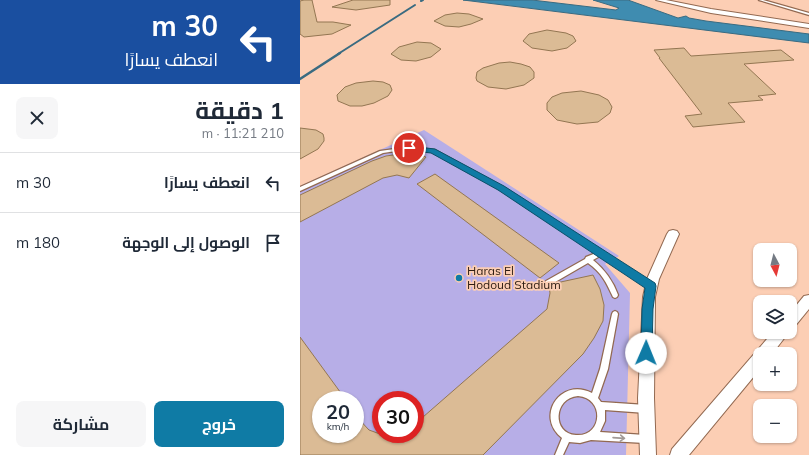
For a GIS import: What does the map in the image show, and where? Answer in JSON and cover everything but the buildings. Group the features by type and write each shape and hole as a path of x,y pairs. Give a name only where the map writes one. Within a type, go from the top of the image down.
{"street":[{"path":"659,0 711,11 809,26"},
{"path":"648,455 646,409 647,309 651,286 674,234"},
{"path":"797,314 809,300"},
{"path":"769,347 776,339"},
{"path":"678,455 753,366"}],"lane":[{"path":"760,0 809,14"},
{"path":"300,189 382,152 409,148 433,151 501,188 651,286"},
{"path":"548,283 600,253"},
{"path":"588,260 605,275 611,284 615,295"},
{"path":"596,402 615,314"},
{"path":"592,436 601,422 601,414 596,402 587,394 572,393 564,396 555,408 554,416 556,425 567,437 580,439 592,436 647,439"},
{"path":"596,402 646,409"},
{"path":"559,455 567,437"}],"shaded area":[{"name":"Haras El Hodoud Stadium","path":"424,130 619,256 605,264 630,293 626,455 300,455 300,186"}],"water":[{"path":"463,0 532,0 616,10 619,8 593,0 628,0 678,18 686,16 689,18 706,21 809,34 809,43"}],"waterway":[{"path":"338,54 415,5"},
{"path":"300,79 340,53"}],"place":[{"name":"Haras El Hodoud Stadium","path":"459,278"}],"route":[{"path":"409,148 433,151 501,188 651,286 647,309 646,353"}]}
